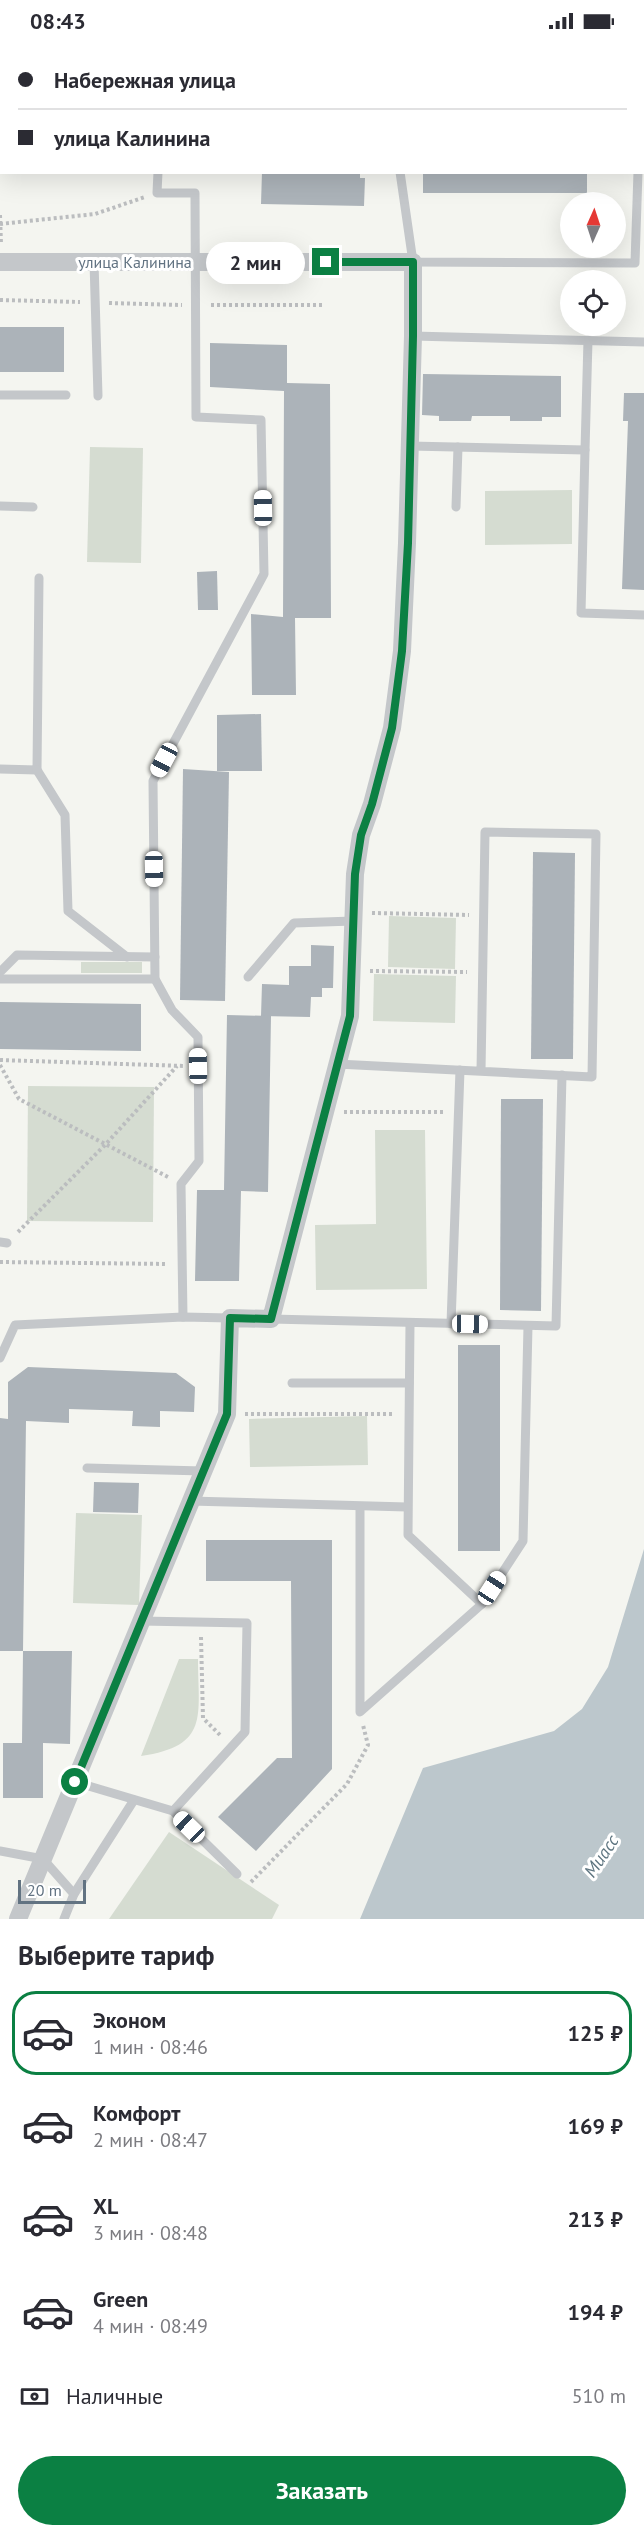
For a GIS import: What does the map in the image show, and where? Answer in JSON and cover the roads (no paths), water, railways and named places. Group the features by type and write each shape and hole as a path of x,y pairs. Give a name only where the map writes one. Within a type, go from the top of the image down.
{"street":[{"name":"улица Калинина","path":"0,262 413,262"},
{"path":"18,1919 189,1501 227,1414 230,1318 271,1319 350,1016 355,874 361,835 372,804 392,728 402,651 410,446 413,262"}],"lane":[{"path":"158,174 157,193 195,194 196,417 261,420 264,574 153,781 155,979 172,1010 198,1037 199,1161 181,1184 183,1317"},
{"path":"400,174 413,262 635,263 638,174"},
{"path":"94,262 98,396"},
{"path":"413,336 644,342"},
{"path":"588,340 581,614 644,615"},
{"path":"0,395 66,395"},
{"path":"410,446 585,450"},
{"path":"456,507 458,447"},
{"path":"0,506 33,507"},
{"path":"39,578 37,770 65,815 68,910 127,957"},
{"path":"0,769 37,770"},
{"path":"337,1064 592,1077 596,834 485,832 481,1071"},
{"path":"248,977 294,923 353,916"},
{"path":"0,972 17,955 155,957"},
{"path":"0,979 155,979"},
{"path":"451,1324 460,1070"},
{"path":"271,1319 556,1326 562,1075"},
{"path":"0,1358 15,1325 183,1317 230,1318"},
{"path":"410,1323 408,1534 482,1604"},
{"path":"360,1506 360,1712 482,1604 523,1541 528,1326"},
{"path":"292,1383 409,1383"},
{"path":"87,1468 202,1470"},
{"path":"189,1501 407,1507"},
{"path":"141,1621 246,1623 245,1732 233,1748 173,1811"},
{"path":"75,1782 173,1811 237,1874"},
{"path":"64,1919 74,1894 134,1800"},
{"path":"0,1851 43,1858 74,1894"}],"water":[{"name":"Миасс","path":"644,1549 644,1919 360,1919 423,1768 554,1731 582,1709 608,1667"}]}
